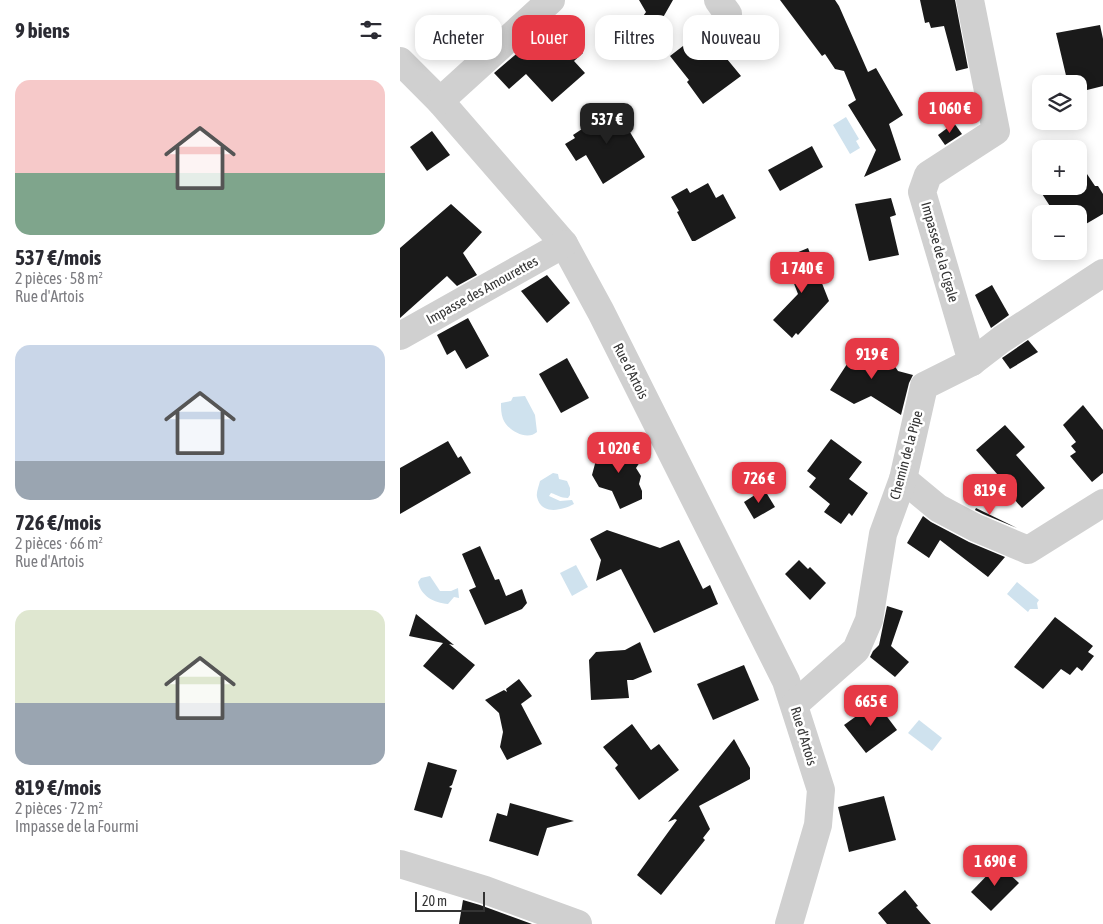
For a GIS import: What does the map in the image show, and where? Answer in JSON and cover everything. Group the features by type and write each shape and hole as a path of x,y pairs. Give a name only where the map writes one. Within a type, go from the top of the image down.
{"street":[{"path":"440,101 551,0"},
{"name":"Impasse de la Cigale","path":"970,0 996,131 928,175 922,192 972,362"},
{"name":"Rue d'Artois","path":"400,61 440,101 564,244 786,681 821,790 818,825 789,924"},
{"name":"Impasse des Amourettes","path":"400,336 564,244"},
{"name":"Chemin de la Pipe","path":"794,704 856,650 869,620 883,534 903,479 924,386 972,362 1002,339 1103,273"},
{"path":"903,479 938,508 976,528 1028,550 1103,503"},
{"path":"400,864 485,890 578,924"}],"water":[{"path":"846,117 859,139 856,141 860,148 850,154 833,125"},
{"path":"525,396 535,415 537,432 533,435 523,435 513,431 505,423 501,411 501,403 511,401 513,397"},
{"path":"553,473 558,474 559,479 567,481 570,495 568,498 565,498 551,493 549,496 560,501 572,500 574,504 553,510 543,507 539,503 537,491 540,481"},
{"path":"576,565 588,587 572,596 560,573"},
{"path":"430,576 440,591 451,591 458,588 459,598 454,597 448,604 438,602 425,595 418,582 421,578"},
{"path":"1017,582 1039,600 1037,603 1038,609 1030,609 1028,612 1007,594"},
{"path":"919,720 942,738 932,751 908,733"}],"building":[{"path":"639,0 673,0 664,15 644,15 646,12"},
{"path":"780,0 835,0 868,72 876,68 903,115 889,124 901,160 864,177 876,150 848,105 856,100 844,71 835,69 825,54 822,56"},
{"path":"920,0 955,0 968,68 956,71 944,26 931,28 929,22 925,23"},
{"path":"1100,25 1103,39 1103,86 1087,90 1087,75 1066,75 1056,33"},
{"path":"683,46 683,60 728,60 741,76 703,104 687,82 689,80 673,60 673,54"},
{"path":"512,58 512,60 575,60 574,61 585,73 552,102 526,74 509,89 494,73"},
{"path":"613,104 645,157 603,184 586,155 576,161 565,144 575,138 573,135 600,117 598,113"},
{"path":"954,123 962,134 945,145 938,135"},
{"path":"432,131 450,155 427,171 410,147"},
{"path":"812,146 823,167 780,191 768,170"},
{"path":"1087,174 1103,194 1103,214 1087,223 1087,205 1049,205 1043,195 1087,195"},
{"path":"708,183 716,198 723,194 736,218 692,241 671,197 687,188 690,193"},
{"path":"891,198 896,215 890,217 899,255 869,261 855,204"},
{"path":"451,204 482,232 463,253 477,275 457,286 447,276 400,318 400,248"},
{"path":"808,248 829,301 798,335 796,333 792,338 773,320 798,294 784,258"},
{"path":"547,275 570,303 547,323 521,291"},
{"path":"992,285 1009,315 991,328 975,295"},
{"path":"468,318 489,356 466,369 455,350 447,355 437,335"},
{"path":"1028,340 1038,352 1010,369 1002,358"},
{"path":"866,343 891,369 894,365 898,371 913,375 909,383 901,415 871,396 854,404 830,390 851,358 850,354"},
{"path":"567,358 589,398 561,413 539,374"},
{"path":"1083,405 1103,430 1103,473 1092,482 1070,456 1076,452 1071,446 1076,442 1063,425"},
{"path":"1005,425 1025,447 1016,455 1045,488 1022,508 1002,486 1005,483 976,450"},
{"path":"831,439 862,462 849,479 868,493 852,516 849,513 841,524 824,512 830,504 809,487 816,478 807,471"},
{"path":"622,440 628,451 635,454 640,462 636,468 641,476 639,484 642,491 642,499 620,509 612,491 599,487 592,475 596,460 594,454"},
{"path":"448,441 458,458 461,456 471,473 400,514 400,468"},
{"path":"764,489 775,507 754,519 744,502"},
{"path":"976,508 1017,528 983,514 975,510"},
{"path":"923,516 969,542 1005,557 988,577 940,540 929,558 907,543"},
{"path":"607,530 660,548 679,540 703,589 710,585 718,604 654,633 621,569 596,581 601,560 590,539"},
{"path":"480,546 495,580 499,579 506,596 522,589 527,603 522,609 485,625 469,590 476,587 462,554"},
{"path":"799,560 808,569 810,567 826,583 810,600 785,574"},
{"path":"887,606 903,611 891,646 909,662 895,677 870,657 879,645"},
{"path":"416,614 475,665 453,690 423,666 443,643 409,636"},
{"path":"1055,617 1093,646 1088,652 1094,656 1082,671 1077,667 1070,675 1061,669 1043,689 1014,667"},
{"path":"640,642 652,672 633,680 627,680 629,698 591,700 589,660 596,652 625,650"},
{"path":"744,665 759,700 713,720 697,684"},
{"path":"519,679 532,696 521,704 542,744 507,760 500,747 503,732 499,713 485,700 504,690 507,692 506,689"},
{"path":"876,702 897,730 866,753 844,725"},
{"path":"632,724 651,750 659,744 679,770 639,800 615,768 618,765 603,747"},
{"path":"734,739 750,768 750,779 699,806 710,829 703,838 705,840 661,895 637,875 677,820 668,822"},
{"path":"428,762 457,770 452,785 449,787 452,788 442,818 414,810"},
{"path":"884,796 896,840 849,852 838,807"},
{"path":"510,803 574,821 547,828 538,856 489,841 497,813 507,816"},
{"path":"998,864 1019,883 991,911 971,892"},
{"path":"905,890 918,906 916,907 931,924 887,924 878,913"},
{"path":"463,900 480,905 532,924 459,924"}]}
